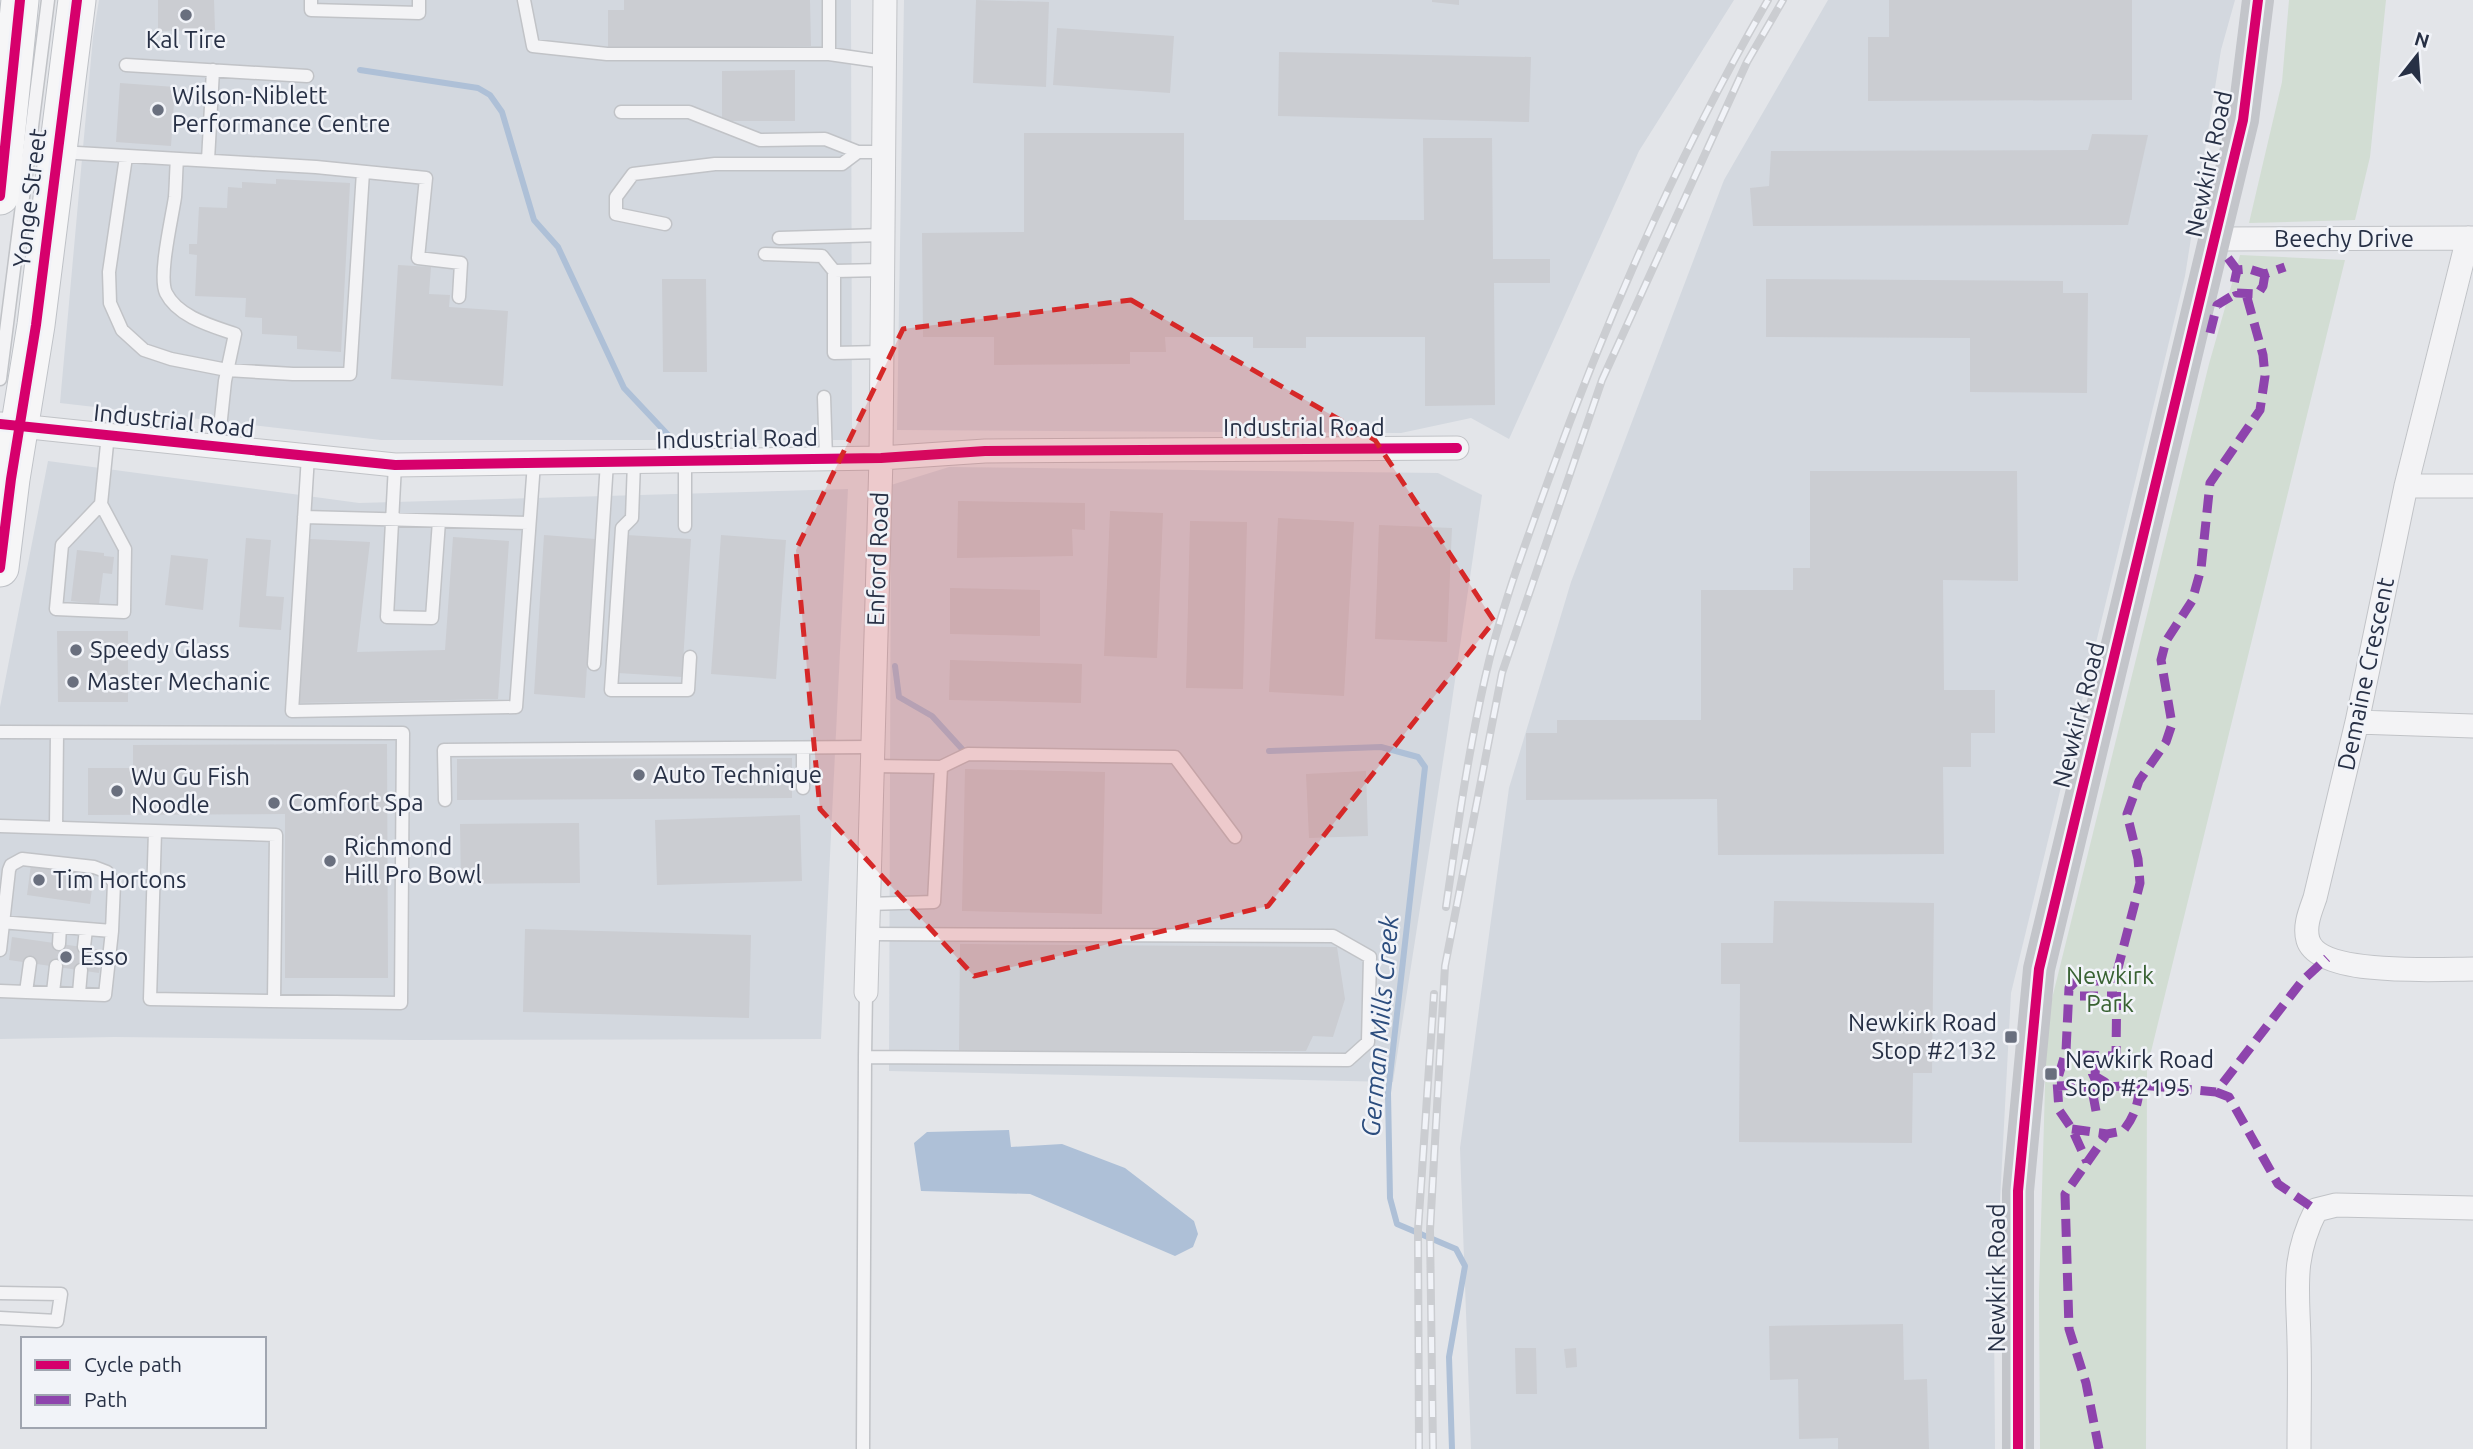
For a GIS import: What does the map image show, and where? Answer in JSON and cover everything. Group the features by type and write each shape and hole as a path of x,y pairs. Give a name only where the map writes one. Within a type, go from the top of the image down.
{"main road":[{"name":"Yonge Street","path":"0,196 20,0"},
{"name":"Yonge Street","path":"0,568 10,425 36,325 77,0"}],"street":[{"name":"Enford Road","path":"866,992 881,458 885,0"},
{"name":"Newkirk Road","path":"2018,1449 2018,1191 2039,969 2243,120 2258,0"},
{"name":"Beechy Drive","path":"2215,239 2471,238"},
{"name":"Demaine Crescent","path":"2471,238 2406,486 2357,722 2307,923 2311,947 2327,958 2346,965 2473,969"},
{"name":"Industrial Road","path":"10,425 395,465 881,458 985,451 1457,448"},
{"path":"2406,486 2473,486"},
{"path":"2357,722 2473,726"},
{"path":"2300,1449 2296,1282 2300,1249 2316,1210 2336,1205 2473,1208"}],"lane":[{"path":"0,379 48,0"},
{"path":"311,0 311,10 419,13 419,0"},
{"path":"524,0 533,46 607,54 829,54 885,62"},
{"path":"829,0 829,54"},
{"path":"126,65 307,76"},
{"path":"208,160 213,71"},
{"path":"621,112 689,112 760,140 825,139 858,152 884,152"},
{"path":"56,152 126,158 208,160 426,178 418,258 461,263 458,297"},
{"path":"665,224 616,214 617,197 633,174 715,164 842,164 858,152"},
{"path":"126,158 110,272 110,303 122,330 144,350 171,359 227,370 293,374 349,374 363,172"},
{"path":"177,159 175,195 163,272 166,293 182,311 205,324 234,334 218,447"},
{"path":"779,239 883,235"},
{"path":"765,254 822,256 834,271 834,353 882,352"},
{"path":"834,271 883,270"},
{"path":"824,397 826,459"},
{"path":"101,504 62,545 56,610 124,612 125,549 101,504 108,434"},
{"path":"308,456 292,710 516,707 534,463"},
{"path":"685,461 685,526"},
{"path":"594,664 607,462"},
{"path":"634,462 632,518 622,528 611,690 688,690 690,657"},
{"path":"395,465 387,617 432,618 439,521"},
{"path":"304,517 529,523"},
{"path":"155,831 150,999 401,1003 402,709"},
{"path":"0,732 403,733"},
{"path":"56,828 57,733"},
{"path":"803,748 803,788"},
{"path":"445,800 444,750 803,748 941,767 968,754 1175,757 1235,837"},
{"path":"868,904 934,902 941,767"},
{"path":"0,826 276,835 274,1001"},
{"path":"0,950 11,865 22,859 94,867 107,872 114,883 105,995 0,991"},
{"path":"2,922 112,931"},
{"path":"33,940 34,925"},
{"path":"59,944 60,927"},
{"path":"84,947 86,929"},
{"path":"865,1057 1348,1060 1368,1042 1370,957 1333,936 867,934"},
{"path":"26,992 30,963"},
{"path":"53,992 56,966"},
{"path":"79,993 81,970"},
{"path":"863,1449 866,992"},
{"path":"0,1293 61,1294 57,1321 0,1318"}],"highlighted area":[{"path":"1131,300 1375,440 1494,621 1268,906 974,976 820,809 796,550 903,329"}],"shaded area":[{"path":"99,0 851,0 852,440 381,440 60,403 93,37"},
{"path":"904,0 1734,0 1639,151 1509,439 1471,418 1401,433 897,430"},
{"path":"1828,0 2235,0 2221,50 2185,276 2011,993 1994,1314 1995,1449 1471,1449 1460,1148 1509,788 1571,582 1724,180"},
{"path":"48,461 359,503 848,489 821,1039 0,1039 0,707"},
{"path":"949,467 1438,473 1482,495 1393,1082 889,1071 891,485"}],"green space":[{"path":"2289,0 2386,0 2370,157 2355,220 2249,223 2282,82"},
{"name":"Newkirk Park","path":"2240,255 2345,260 2147,1068 2146,1449 2040,1449 2039,1292 2047,1019 2209,364"}],"water":[{"path":"1009,1130 1011,1147 1062,1144 1125,1168 1194,1221 1198,1234 1193,1247 1175,1256 1030,1194 921,1191 914,1143 927,1132"}],"building":[{"name":"Kal Tire","path":"158,0 214,0 215,30 158,31"},
{"path":"624,0 810,0 811,46 608,49 608,10 624,10"},
{"path":"976,0 1049,2 1046,87 973,83"},
{"path":"1459,0 1459,5 1432,2"},
{"path":"1889,0 2132,0 2132,100 1868,101 1868,37 1889,37"},
{"path":"1057,28 1174,36 1170,93 1053,85"},
{"path":"1279,52 1531,57 1529,122 1278,116"},
{"path":"795,70 795,121 722,121 722,71"},
{"path":"120,83 175,87 171,146 116,142"},
{"path":"1024,133 1184,133 1184,220 1424,220 1423,138 1492,138 1493,259 1550,259 1550,283 1494,283 1495,405 1425,406 1425,337 1306,337 1306,348 1253,348 1253,337 1165,337 1166,352 1130,352 1130,364 994,365 994,337 923,337 922,233 1024,232"},
{"path":"2092,134 2148,135 2128,225 1753,226 1750,188 1769,186 1771,151 2088,150"},
{"path":"276,179 350,183 341,352 297,349 297,336 262,334 262,318 245,317 246,298 195,296 197,255 189,254 189,244 197,244 199,207 227,208 228,187 242,188 242,182 276,184"},
{"path":"398,265 431,267 429,294 450,295 449,307 508,311 503,386 391,379"},
{"path":"662,279 706,279 707,372 663,372"},
{"path":"1766,279 2063,281 2063,293 2088,293 2087,393 1970,392 1970,338 1766,337"},
{"path":"1810,471 2017,471 2018,581 1943,580 1944,690 1995,690 1995,733 1971,733 1971,767 1943,767 1944,854 1718,855 1717,799 1526,800 1526,733 1557,733 1557,720 1701,720 1701,590 1793,590 1793,568 1810,568"},
{"path":"958,501 1085,503 1085,530 1072,529 1073,556 957,558"},
{"path":"1110,511 1163,513 1157,658 1104,656"},
{"path":"1278,518 1354,522 1344,696 1269,692"},
{"path":"1190,521 1247,522 1243,689 1186,688"},
{"path":"1379,525 1452,528 1447,642 1375,639"},
{"path":"544,535 595,539 585,698 534,694"},
{"path":"627,535 691,539 682,677 618,673"},
{"path":"721,535 786,540 776,679 711,674"},
{"path":"453,537 509,541 498,699 298,703 310,539 370,542 357,652 445,650"},
{"path":"246,538 271,540 266,596 284,597 281,630 239,627"},
{"path":"77,550 114,557 112,574 103,573 99,604 71,601"},
{"path":"171,555 208,559 203,610 165,605"},
{"path":"950,588 1040,590 1040,636 950,634"},
{"path":"57,631 128,631 128,702 58,702"},
{"path":"950,660 1082,664 1081,703 949,700"},
{"path":"387,744 388,978 285,978 285,814 88,815 88,768 133,768 133,745"},
{"path":"792,758 792,798 457,800 457,759"},
{"path":"965,769 1105,772 1102,914 962,911"},
{"path":"1366,771 1368,836 1309,838 1306,774"},
{"path":"800,815 802,881 657,885 655,820"},
{"path":"579,823 580,883 461,884 460,824"},
{"path":"31,864 94,873 90,904 27,895"},
{"path":"1774,901 1934,903 1932,1073 1913,1073 1912,1143 1739,1142 1740,984 1721,984 1721,943 1773,943"},
{"path":"525,929 751,935 749,1018 523,1012"},
{"path":"12,937 103,950 99,973 9,960"},
{"path":"960,944 1337,947 1345,999 1333,1037 1313,1036 1306,1051 959,1052"},
{"path":"1903,1324 1904,1380 1927,1379 1929,1449 1838,1449 1838,1438 1799,1439 1798,1379 1770,1380 1769,1326"},
{"path":"1515,1348 1536,1348 1537,1394 1516,1394"},
{"path":"1576,1348 1577,1367 1566,1368 1564,1349"}],"waterway":[{"name":"German Mills Creek","path":"360,70 478,88 490,95 502,112 534,220 558,247 624,388 671,438"},
{"name":"German Mills Creek","path":"895,666 899,697 932,716 963,750"},
{"name":"German Mills Creek","path":"1269,751 1381,747 1418,757 1425,767 1388,1093 1390,1198 1397,1224 1456,1249 1465,1266 1449,1357 1452,1449"}],"railway":[{"path":"1446,907 1468,763 1485,678 1505,603 1531,529 1595,357 1647,235 1705,116 1768,0"},
{"path":"1433,1449 1430,1230 1445,966 1502,673 1602,380 1747,62 1783,0"},
{"path":"1419,1449 1418,1230 1434,994"}],"marked path":[{"path":"2228,258 2237,270"},
{"path":"2265,274 2258,294 2237,293 2234,284 2237,270 2249,269 2265,274 2285,267"},
{"path":"2210,333 2217,305 2237,293"},
{"path":"2117,972 2140,883 2138,859 2127,814 2139,781 2166,742 2172,724 2161,660 2166,641 2192,601 2201,569 2210,483 2260,410 2265,376 2263,355 2246,294"},
{"path":"2099,1449 2086,1383 2069,1329 2065,1194 2107,1134 2123,1131 2135,1110 2140,1085 2216,1092 2302,981 2327,958"},
{"path":"2081,1055 2116,1056 2117,972 2102,981 2076,981 2069,988 2066,1051 2057,1081 2059,1110 2072,1129 2087,1162"},
{"path":"2080,996 2117,996"},
{"path":"2095,1076 2105,1082 2105,1085 2102,1091 2093,1095 2084,1085 2086,1080 2095,1076 2096,1056"},
{"path":"2057,1086 2084,1085"},
{"path":"2105,1087 2140,1085"},
{"path":"2216,1092 2229,1097 2278,1184 2316,1210"},
{"path":"2093,1095 2096,1111"},
{"path":"2072,1129 2107,1134"}],"cycle path":[{"path":"0,196 20,0"},
{"path":"0,568 11,479 36,325 77,0"},
{"path":"2018,1449 2018,1191 2039,969 2243,120 2258,0"},
{"path":"0,424 395,465 881,458 985,451 1457,448"}],"place":[{"name":"Kal Tire","path":"186,15"},
{"name":"Wilson-Niblett Performance Centre","path":"158,110"},
{"name":"Speedy Glass","path":"76,650"},
{"name":"Master Mechanic","path":"73,682"},
{"name":"Auto Technique","path":"639,775"},
{"name":"Wu Gu Fish Noodle","path":"117,791"},
{"name":"Comfort Spa","path":"274,803"},
{"name":"Richmond Hill Pro Bowl","path":"330,861"},
{"name":"Tim Hortons","path":"39,880"},
{"name":"Esso","path":"66,957"},
{"name":"Newkirk Road Stop #2132","path":"2011,1037"},
{"name":"Newkirk Road Stop #2195","path":"2051,1074"}]}
